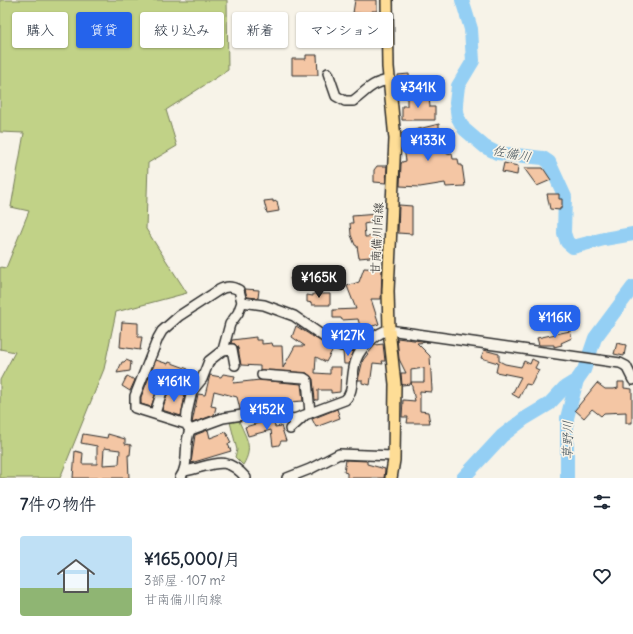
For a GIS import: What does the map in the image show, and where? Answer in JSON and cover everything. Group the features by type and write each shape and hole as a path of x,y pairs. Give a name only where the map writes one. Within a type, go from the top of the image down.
{"main road":[{"name":"甘南備川向線","path":"386,0 389,80 395,150 388,284 389,330 395,384 394,456 391,478"}],"street":[{"path":"328,73 336,96 349,102 353,101 362,92 378,82 389,80"},
{"path":"223,350 227,333 242,302 239,290 225,286 179,316 162,331 143,375 134,403 135,408 151,414 155,413 188,427 244,414 261,413 294,419 348,397 351,389 353,364 364,345 379,333 389,330 582,356 620,363 626,366 632,376"},
{"path":"242,302 264,305 294,316 338,345 364,345"},
{"path":"234,365 232,349 223,350 210,361 202,379 192,391 187,413 188,427 182,474 217,463 235,466 246,478"},
{"path":"262,375 304,378 307,380 307,414 290,429"},
{"path":"155,413 165,382 192,391"},
{"path":"287,478 310,469 339,454 394,456"}],"green space":[{"path":"0,0 227,0 228,70 166,110 177,146 148,163 146,229 187,293 116,312 104,369 60,478 0,478 0,380 15,352 0,349 0,267 6,268 29,211 11,207 24,133 0,132"},
{"path":"239,421 248,443 248,453 243,465 235,457 237,450 230,422"}],"building":[{"path":"355,0 377,0 377,11 353,12"},
{"path":"306,55 317,55 318,75 292,75 292,59 306,59"},
{"path":"409,74 410,89 399,90 398,75"},
{"path":"407,94 423,94 423,96 429,97 430,107 435,107 435,120 402,120 402,106 407,106"},
{"path":"439,124 439,131 430,131 440,149 446,148 447,154 452,153 453,159 458,159 459,165 462,165 465,186 446,187 445,183 420,187 400,186 401,164 402,162 406,161 402,133"},
{"path":"504,163 518,166 517,175 502,172"},
{"path":"377,166 387,166 386,183 374,182 374,170"},
{"path":"524,168 543,168 551,180 537,186"},
{"path":"547,194 559,194 559,199 562,199 562,208 560,208 560,210 550,209"},
{"path":"273,200 273,202 277,201 279,211 267,213 264,201"},
{"path":"399,205 412,206 412,234 398,233"},
{"path":"378,214 379,221 364,224 365,237 380,236 381,256 359,258 357,246 355,245 351,235 350,223 353,223 352,216"},
{"path":"364,268 382,269 381,299 371,299 379,324 361,330 358,319 342,320 341,318 333,318 333,310 356,309 347,286 359,282"},
{"path":"303,275 304,282 292,285 290,278"},
{"path":"245,289 259,290 258,298 247,297"},
{"path":"313,294 330,294 330,305 312,305 312,303 307,302 307,295 313,296"},
{"path":"122,322 138,323 138,337 142,337 140,350 120,347"},
{"path":"296,326 333,349 326,362 316,357 315,373 330,374 330,367 341,367 340,392 331,393 331,390 318,390 318,400 315,400 313,379 307,373 260,370 260,366 241,365 238,348 235,344 231,343 232,340 256,337 256,340 262,340 262,344 272,343 273,346 282,346 283,368 295,346 305,346 292,337"},
{"path":"570,331 572,338 561,343 562,345 554,347 554,345 539,345 537,338"},
{"path":"397,338 430,342 417,343 430,356 432,390 431,392 420,391 420,411 428,412 430,423 407,423 408,417 402,417 403,400 415,401 411,382 411,384 402,385 401,373 406,373 399,359","holes":["424,368 424,382 411,382 411,370"]},
{"path":"617,343 626,345 624,356 614,354"},
{"path":"383,344 385,361 382,361 383,364 373,363 370,385 362,383 362,380 358,380 363,360 375,345"},
{"path":"484,350 499,354 499,361 505,364 521,367 524,361 530,364 532,359 538,362 535,368 539,370 531,385 526,384 519,398 512,394 521,377 496,372 498,363 481,358"},
{"path":"354,351 349,364 344,364 343,352"},
{"path":"126,360 131,362 130,371 117,373 122,362"},
{"path":"156,360 168,364 169,362 188,369 187,373 196,377 190,384 167,376 161,377 151,407 141,404 141,397"},
{"path":"223,374 235,376 233,383 260,380 301,384 303,401 289,402 290,412 256,407 240,409 237,397 214,391 211,406 216,407 214,415 192,423 198,394 205,395 210,375 221,377"},
{"path":"127,376 135,380 130,391 122,386"},
{"path":"618,382 624,382 624,388 632,389 632,423 626,423 626,412 604,413 601,416 592,409 584,418 575,410 597,383 605,389 614,389 618,388"},
{"path":"169,390 185,395 181,416 162,410"},
{"path":"337,409 340,418 316,427 312,419"},
{"path":"266,421 274,422 275,427 281,426 286,441 281,441 279,445 273,446 271,430 248,436 245,427"},
{"path":"208,430 210,438 226,432 231,443 228,444 231,451 191,463 195,435"},
{"path":"83,434 107,438 108,434 125,439 125,444 131,445 130,455 128,455 129,478 73,478 75,451 83,453 82,464 97,464 97,446 81,443","holes":["104,448 120,450 119,464 103,465"]},
{"path":"346,460 367,461 367,464 385,469 384,478 347,478 347,473 344,472"}],"waterway":[{"name":"佐備川","path":"462,0 471,29 473,61 458,86 456,103 458,118 464,129 485,147 497,153 543,158 549,162 565,197 564,233 567,242 573,247 604,239 633,234"},
{"name":"佐備川","path":"463,478 502,436 524,419 549,404 564,388 577,380 584,370 595,338 633,287"},
{"name":"草野川","path":"567,478 567,418 577,380"}]}
